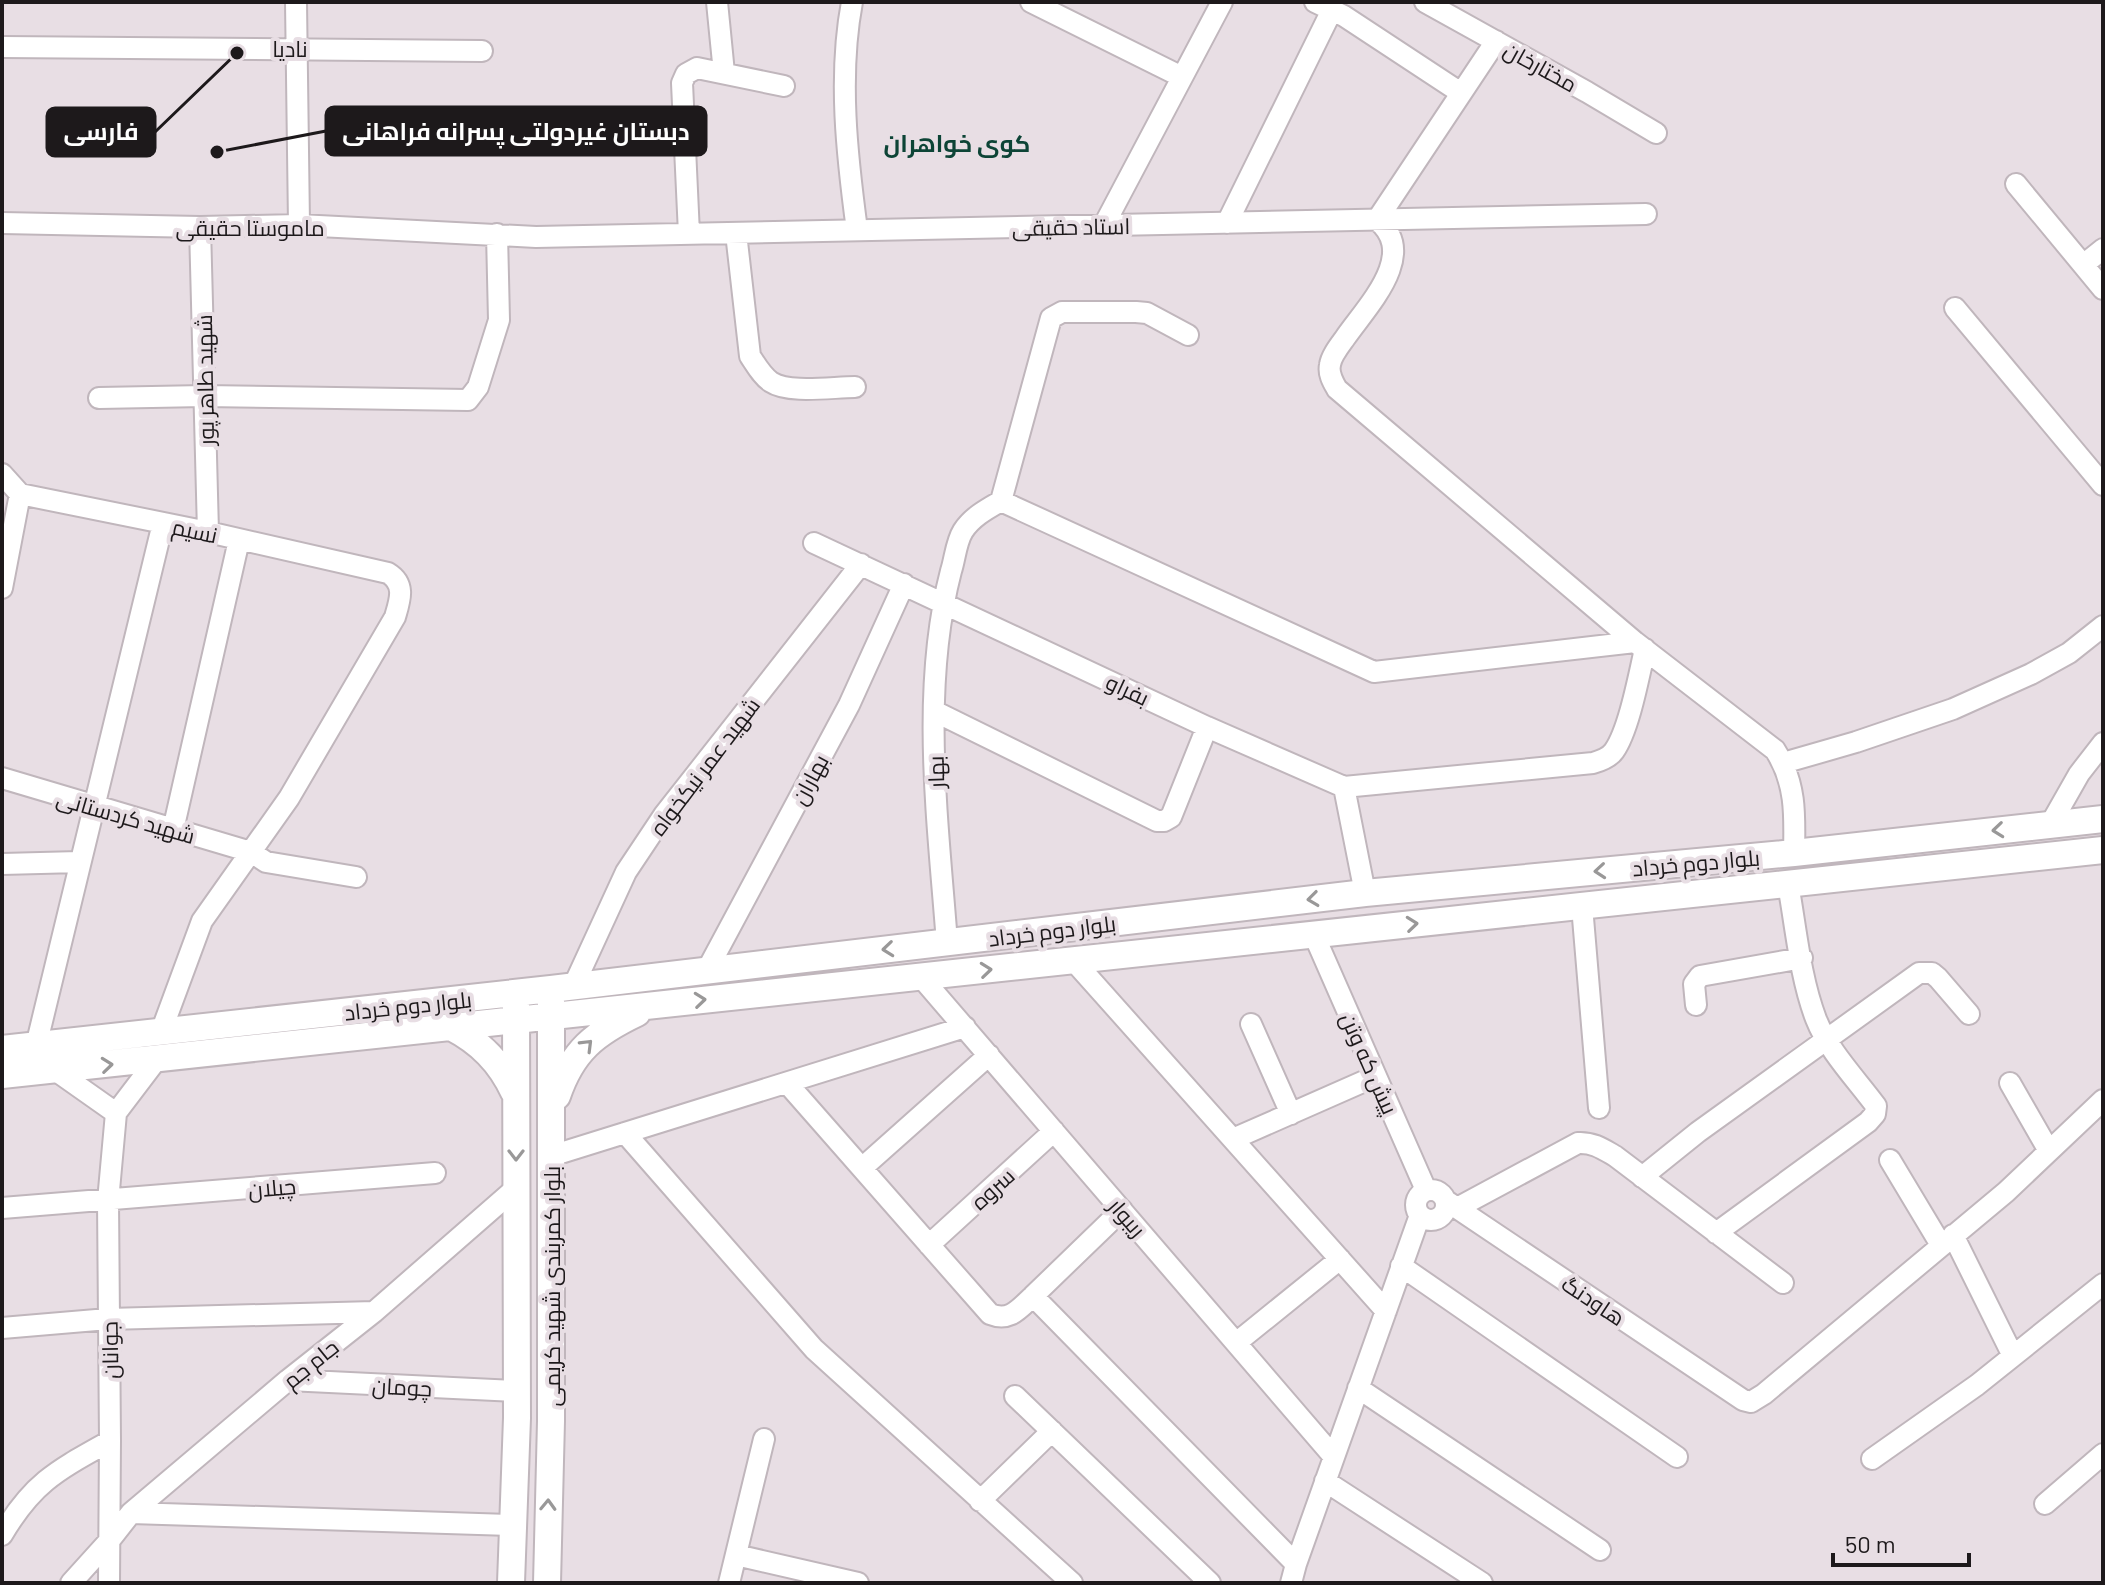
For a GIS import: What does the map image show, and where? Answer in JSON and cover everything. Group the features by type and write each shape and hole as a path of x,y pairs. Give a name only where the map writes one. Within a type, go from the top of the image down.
{"street":[{"path":"296,2 299,225"},
{"path":"717,2 724,73"},
{"path":"852,2 846,36 847,143 857,230"},
{"path":"1031,2 1182,77"},
{"path":"1104,225 1222,2"},
{"name":"مختارخان","path":"1425,2 1656,133"},
{"path":"1227,223 1323,6 1461,93"},
{"path":"1496,41 1377,220 1389,230 1394,242 1394,259 1382,284 1337,349 1330,365 1331,378 1337,389 1640,645 1775,750 1795,798 1794,853"},
{"name":"نادیا","path":"2,47 482,51"},
{"path":"689,234 682,83 686,74 697,68 784,86"},
{"path":"2016,184 2103,289"},
{"name":"استاد حقیقی","path":"497,234 536,237 1646,214"},
{"name":"ماموستا حقیقی","path":"2,223 200,227 299,225 497,234"},
{"name":"شهید طاهر پور","path":"200,227 208,532"},
{"path":"736,233 750,356 761,372 771,383 790,388 855,387"},
{"path":"99,398 204,396 468,400 478,387 499,320 497,234"},
{"path":"2083,265 2103,249"},
{"path":"1955,308 2103,485"},
{"path":"1188,335 1147,313 1062,312 1051,318 1001,501 1374,672 1640,645"},
{"path":"2,474 20,494 2,588"},
{"name":"نسیم","path":"20,494 388,573 400,585 401,596 395,617 289,798 251,852"},
{"name":"بهار","path":"947,943 934,711 943,601 961,533 970,521 1001,501"},
{"path":"36,1046 163,523"},
{"path":"173,830 239,540"},
{"name":"بفراو","path":"814,543 1207,727 1344,787"},
{"name":"شهید عمر نیکخواه","path":"563,987 626,872 664,815 861,564"},
{"name":"بهاران","path":"707,970 849,705 904,584"},
{"path":"1783,763 1953,709 2069,653 2103,626"},
{"path":"1365,893 1344,787 1593,763 1603,759 1613,753 1619,742 1636,690 1640,645"},
{"path":"934,711 1157,821 1171,817 1207,727"},
{"path":"2050,825 2079,774 2103,743"},
{"name":"شهید کردستانی","path":"2,778 251,852 266,862 356,877"},
{"name":"بلوار دوم خرداد","path":"2,1049 516,993 1365,893 1794,853 2103,819"},
{"name":"بلوار دوم خرداد","path":"2,1075 2103,850"},
{"path":"161,1032 202,921 251,852"},
{"path":"2,864 79,862"},
{"path":"1716,1233 1875,1114 1876,1106 1826,1039 1812,1006 1788,884"},
{"path":"1582,906 1599,1108"},
{"name":"پیش که وتن","path":"1314,935 1426,1190"},
{"path":"1696,1005 1694,984 1700,976 1802,958"},
{"path":"1073,960 1386,1311"},
{"path":"1642,1177 1698,1132 1919,973 1932,973 1969,1014"},
{"name":"ریبوار","path":"921,977 1334,1457"},
{"name":"بلوار کمربندی شهید کریمی","path":"547,1583 551,1421 551,1016 563,987"},
{"name":"بلوار کمربندی شهید کریمی","path":"511,1583 517,1391 516,993"},
{"path":"551,1111 569,1065 586,1045 614,1024 651,1006"},
{"path":"368,1036 370,1009"},
{"path":"1251,1024 1291,1114"},
{"path":"451,1027 471,1038 501,1067 516,1095"},
{"path":"551,1156 965,1027"},
{"path":"862,1168 989,1055"},
{"path":"55,1070 116,1113 157,1059"},
{"path":"1233,1139 1376,1076"},
{"path":"787,1083 990,1314 1001,1319 1009,1317 1033,1296 1122,1210"},
{"path":"2010,1083 2049,1151"},
{"path":"1947,1240 2006,1192 2103,1100"},
{"name":"جوانان","path":"109,1583 108,1201 116,1113"},
{"name":"سروه","path":"929,1245 1054,1131"},
{"path":"625,1133 814,1349 1072,1583"},
{"path":"1420,1215 1430,1220 1441,1216 1451,1204 1578,1143 1597,1145 1783,1283"},
{"path":"1890,1160 1947,1240 2013,1356"},
{"name":"چیلان","path":"2,1208 435,1173"},
{"name":"جام جم","path":"71,1583 131,1513 288,1380 374,1312 516,1188"},
{"path":"1033,1296 1294,1574 1420,1215 1416,1204 1426,1190 1438,1191 1451,1204"},
{"name":"هاودنگ","path":"1451,1204 1743,1400 1751,1402 1947,1240"},
{"path":"1236,1343 1340,1259"},
{"path":"1401,1266 1677,1457"},
{"path":"1872,1459 2013,1356 2103,1284"},
{"path":"2,1328 108,1319 374,1312"},
{"name":"چومان","path":"288,1380 517,1391"},
{"path":"1358,1388 1600,1550"},
{"path":"1015,1396 1210,1583"},
{"path":"980,1501 1052,1431"},
{"path":"729,1583 764,1439"},
{"path":"2,1535 11,1507 53,1473 110,1441"},
{"path":"2045,1504 2103,1454"},
{"path":"1325,1481 1482,1583"},
{"path":"131,1513 512,1525"},
{"path":"736,1555 858,1583"}],"place":[{"name":"فارسی","path":"237,53"},
{"name":"دبستان غیردولتی پسرانه فراهانی","path":"217,152"}],"district":[{"name":"کوی خواهران","path":"957,142"}]}
